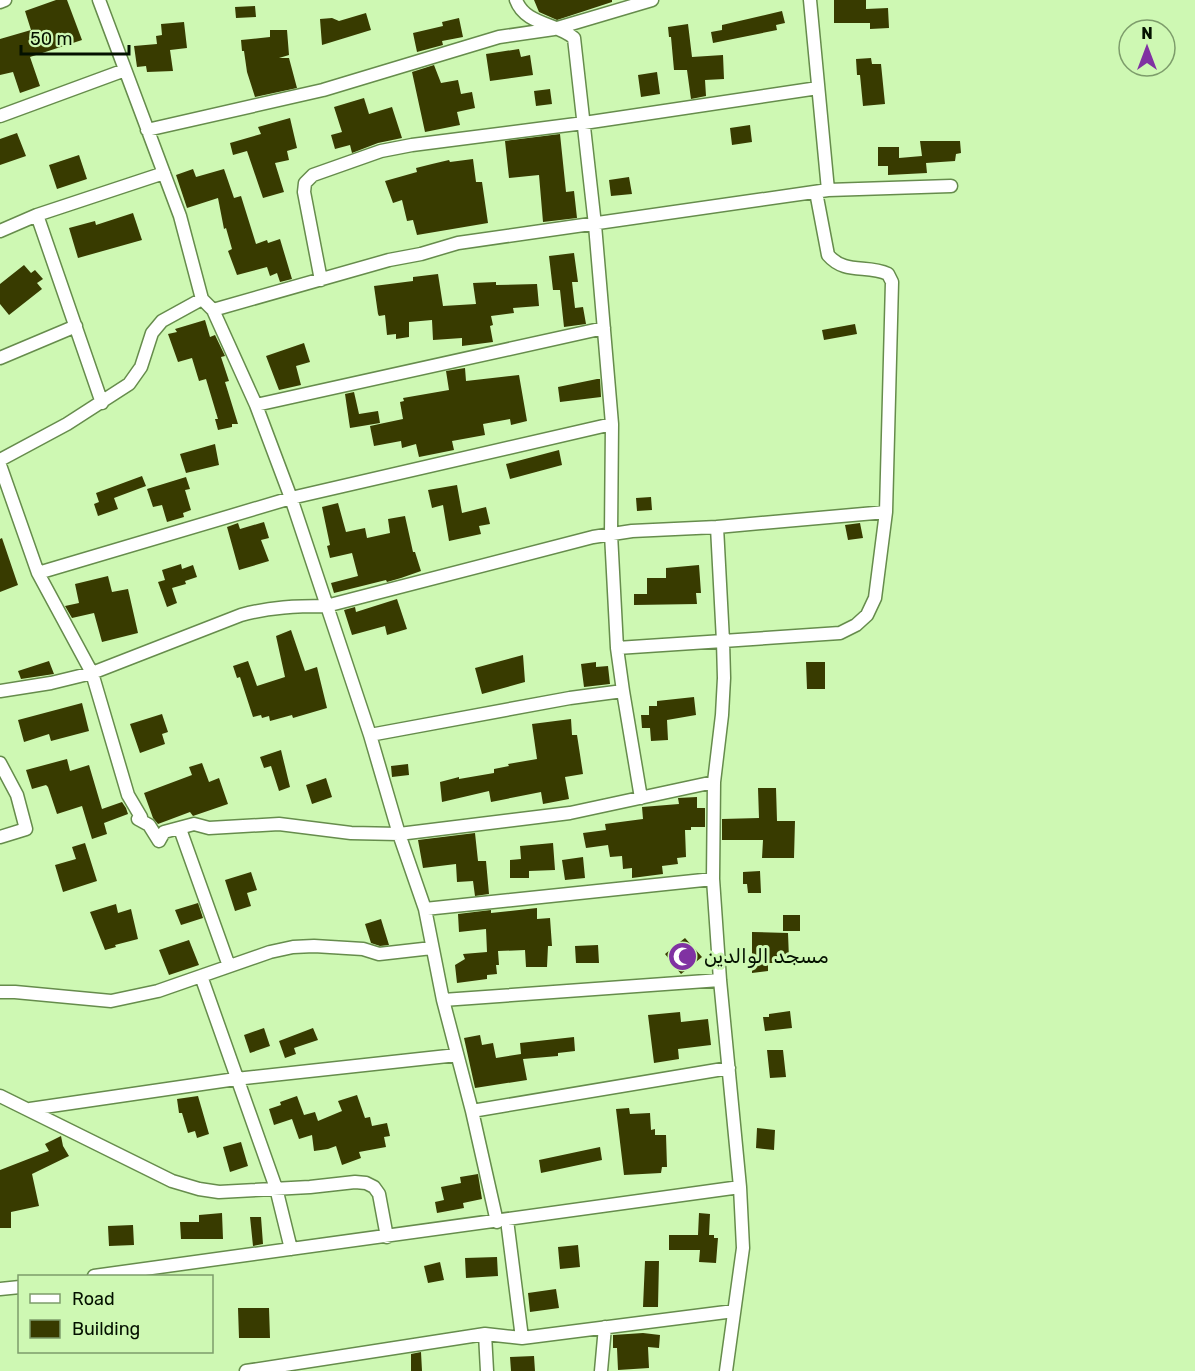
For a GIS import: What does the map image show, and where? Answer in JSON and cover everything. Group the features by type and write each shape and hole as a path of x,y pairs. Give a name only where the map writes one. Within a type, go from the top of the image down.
{"street":[{"path":"0,2 5,0"},
{"path":"99,0 180,216 202,299 213,310 256,405 291,498 370,735 399,834 425,909 443,1000 502,1221 522,1338"},
{"path":"516,0 531,18 566,31 574,38 595,225 612,424 611,534 617,648 641,798"},
{"path":"147,130 323,90 499,37 554,28 652,0"},
{"path":"617,648 840,633 856,625 867,615 874,598 886,512 892,282 888,274 880,270 845,267 835,263 828,255 810,0"},
{"path":"0,116 125,70"},
{"path":"321,280 304,192 305,183 313,175 381,152 412,145 584,123 818,88"},
{"path":"0,231 37,215 164,173"},
{"path":"213,310 389,260 421,254 458,243 822,191 951,186"},
{"path":"37,215 102,403"},
{"path":"0,460 67,424 129,384 141,367 152,333 162,321 202,299"},
{"path":"0,358 76,326"},
{"path":"256,405 604,328"},
{"path":"38,573 291,498 612,424"},
{"path":"0,465 38,573 92,673 129,795 141,817 138,819 149,825 159,841 164,832 194,824 209,828 279,824 351,833 399,834 570,813 714,782"},
{"path":"0,691 51,683 92,673 241,615 264,609 282,606 326,606 611,534 886,512"},
{"path":"717,527 724,678 714,782 713,879 744,1248 726,1371"},
{"path":"370,735 570,698 624,691"},
{"path":"0,762 17,795 26,829 0,837"},
{"path":"180,829 229,966"},
{"path":"425,909 713,879"},
{"path":"0,992 111,1001 158,991 270,952 293,947 363,949 379,954 432,948"},
{"path":"201,976 276,1188 291,1249"},
{"path":"443,1000 720,980"},
{"path":"30,1109 236,1079 457,1056"},
{"path":"472,1111 729,1068"},
{"path":"0,1096 172,1181 199,1189 219,1192 366,1183 374,1187 379,1194 387,1237"},
{"path":"101,1275 740,1187"},
{"path":"0,1289 18,1287"},
{"path":"246,1371 485,1334 522,1338 734,1311"},
{"path":"601,1371 605,1327"},
{"path":"485,1334 487,1371"}],"building":[{"path":"56,0 67,0 82,40 30,57 40,86 20,93 13,72 0,75 0,39 31,30 25,11"},
{"path":"534,0 612,0 612,2 557,20 539,12"},
{"path":"834,0 866,0 866,9 888,8 889,28 870,29 870,23 834,23"},
{"path":"255,6 256,17 236,18 235,7"},
{"path":"782,11 785,23 776,25 777,30 713,43 711,32 722,30 722,25"},
{"path":"366,13 371,30 322,45 320,19 332,18 339,21"},
{"path":"459,18 463,37 442,41 443,45 417,52 413,33 443,26 442,22"},
{"path":"184,22 187,48 170,50 173,71 147,72 146,66 137,67 134,46 157,44 156,36 162,35 161,24"},
{"path":"688,24 692,57 723,55 724,79 705,80 706,96 691,99 687,70 674,70 668,27"},
{"path":"270,30 287,30 289,55 279,58 289,58 297,88 255,97 247,72 241,40 270,37"},
{"path":"519,49 521,57 530,55 533,75 490,81 486,54"},
{"path":"871,58 872,64 881,64 885,104 863,106 856,59"},
{"path":"434,65 441,83 458,80 461,94 472,92 475,108 457,112 460,125 425,132 412,72"},
{"path":"657,72 660,94 641,97 638,75"},
{"path":"550,89 552,104 536,106 534,91"},
{"path":"364,98 369,114 392,107 402,138 378,143 352,153 350,145 335,149 331,135 342,132 334,107"},
{"path":"290,118 297,148 287,151 289,160 275,163 284,192 263,198 247,151 233,155 230,143 261,134 258,127"},
{"path":"750,125 752,142 732,145 730,128"},
{"path":"17,133 26,156 0,165 0,139"},
{"path":"560,134 566,192 574,191 577,218 543,222 539,175 509,178 505,141"},
{"path":"920,141 960,141 961,153 956,154 955,161 926,163 927,173 888,175 888,166 878,166 878,147 899,147 899,158 922,156"},
{"path":"79,155 87,179 57,189 49,165"},
{"path":"473,159 476,182 482,182 488,223 417,235 413,220 407,221 402,200 393,203 385,181 417,172 416,168 449,160 450,162"},
{"path":"193,169 196,177 224,169 234,198 241,196 256,244 280,239 292,279 280,282 277,273 270,276 267,267 237,275 228,251 232,249 226,228 224,229 218,198 187,208 176,175"},
{"path":"629,177 632,194 611,196 609,180"},
{"path":"133,213 142,240 78,258 69,228 95,221 96,225"},
{"path":"574,253 578,282 572,282 575,308 583,307 586,324 564,327 560,290 553,290 549,256"},
{"path":"24,265 31,273 35,270 43,279 37,283 42,289 9,315 0,304 0,284"},
{"path":"438,274 443,306 476,304 473,283 496,282 496,285 537,284 539,306 513,308 514,313 491,316 493,342 462,346 462,338 433,340 432,320 409,322 409,337 396,339 396,334 387,335 385,315 379,316 378,314 374,286 413,281 413,277"},
{"path":"205,320 210,337 215,335 225,356 221,357 229,381 225,382 238,424 218,430 215,419 218,419 206,379 199,381 192,358 178,362 168,334 177,332 175,329"},
{"path":"855,324 857,334 824,340 822,330"},
{"path":"304,343 310,362 296,366 301,385 279,390 266,356"},
{"path":"465,368 466,381 519,375 527,421 511,425 510,419 483,424 485,435 452,441 454,450 419,457 416,444 402,448 401,441 374,446 370,426 403,419 400,402 404,401 403,398 449,390 446,371"},
{"path":"600,379 601,397 560,402 558,387"},
{"path":"354,392 359,414 378,411 380,423 350,428 345,394"},
{"path":"215,444 219,465 186,473 180,454"},
{"path":"559,450 562,465 510,479 506,464"},
{"path":"142,476 146,486 114,498 118,509 98,516 94,504 99,502 96,493"},
{"path":"186,477 190,489 185,490 191,510 183,513 184,517 167,522 162,505 153,507 147,489"},
{"path":"457,485 462,513 486,507 490,524 479,526 481,534 449,541 443,505 432,508 428,490"},
{"path":"651,497 652,510 637,511 636,498"},
{"path":"338,503 346,532 365,528 367,538 390,533 388,519 405,516 413,552 415,552 421,571 387,582 386,580 334,593 331,583 358,576 352,553 330,558 327,546 330,545 322,507"},
{"path":"264,522 269,538 261,540 269,561 239,570 227,527 238,523 240,529"},
{"path":"860,523 863,538 848,540 845,525"},
{"path":"2,538 18,585 0,592 0,539"},
{"path":"181,564 182,569 193,565 197,577 185,581 186,584 172,588 177,603 167,607 158,582 165,580 162,570"},
{"path":"699,565 701,593 696,593 697,604 634,605 634,594 647,594 647,578 666,578 666,568"},
{"path":"108,576 112,592 128,589 138,633 102,642 94,613 72,618 65,606 79,603 75,584"},
{"path":"397,599 407,629 387,635 385,626 352,635 344,610 355,607 356,612"},
{"path":"291,630 305,671 317,667 327,708 293,718 292,715 270,721 269,716 253,717 240,677 237,678 233,666 248,661 257,686 285,677 276,636"},
{"path":"523,655 525,682 482,694 475,668"},
{"path":"49,661 54,674 21,679 18,671"},
{"path":"596,662 596,667 608,666 610,684 584,687 581,664"},
{"path":"806,662 825,662 825,689 807,689"},
{"path":"694,697 696,715 667,720 668,740 651,741 650,728 642,728 641,715 649,715 649,706 657,706 657,701"},
{"path":"82,703 89,731 51,741 49,734 24,742 18,720"},
{"path":"162,714 168,732 162,734 165,744 140,753 130,724"},
{"path":"571,719 572,735 577,735 583,774 565,777 569,799 543,804 541,792 491,802 489,791 442,802 440,782 459,777 459,779 494,773 494,769 509,766 508,764 537,759 532,724"},
{"path":"281,750 290,787 279,791 271,766 264,768 260,757"},
{"path":"67,759 70,771 89,765 102,809 122,802 126,808 128,814 104,823 107,834 92,839 82,806 57,814 46,785 32,789 26,770"},
{"path":"202,763 209,782 219,778 228,804 193,816 190,812 158,824 153,818 144,793 192,775 189,767"},
{"path":"408,764 409,775 392,777 391,766"},
{"path":"326,778 332,797 312,804 306,785"},
{"path":"758,788 776,788 777,821 795,821 794,858 762,858 763,840 722,840 722,819 759,818"},
{"path":"697,797 697,808 705,808 705,827 691,827 691,830 685,830 686,857 677,858 678,864 662,866 663,874 632,878 632,868 623,869 622,856 610,857 608,845 586,848 583,833 606,830 605,824 643,819 642,807 679,804 678,798"},
{"path":"475,833 478,861 486,861 489,894 475,896 473,881 457,882 456,864 423,868 418,840"},
{"path":"85,843 97,881 63,892 55,865 76,859 72,847"},
{"path":"553,843 555,870 529,871 529,878 510,878 510,860 521,859 520,846"},
{"path":"583,857 585,878 565,880 562,860"},
{"path":"760,871 761,893 748,893 747,884 743,884 743,872"},
{"path":"251,872 257,890 247,893 251,906 235,911 225,880"},
{"path":"198,903 203,918 181,925 175,910"},
{"path":"116,904 118,913 131,909 138,939 105,950 90,912"},
{"path":"537,908 537,919 550,918 552,946 548,946 547,967 526,967 525,950 498,951 497,974 487,975 487,979 457,983 455,965 465,959 463,954 487,952 486,929 459,932 458,914"},
{"path":"783,915 800,915 800,931 783,931"},
{"path":"381,919 389,945 380,946 371,943 365,924"},
{"path":"752,932 788,933 789,959 774,959 774,963 768,963 768,971 752,973"},
{"name":"مسجد الوالدين","path":"685,938 702,957 681,974 665,954"},
{"path":"189,940 199,965 169,975 159,950"},
{"path":"598,945 599,963 576,963 575,946"},
{"path":"790,1011 792,1028 765,1031 763,1017"},
{"path":"680,1012 681,1022 708,1019 711,1045 678,1049 679,1059 654,1063 648,1015"},
{"path":"264,1028 270,1046 250,1053 244,1035"},
{"path":"313,1028 318,1040 294,1048 296,1054 285,1058 279,1041"},
{"path":"480,1035 482,1045 493,1043 496,1058 521,1054 520,1043 574,1037 575,1051 558,1053 558,1056 523,1059 527,1080 475,1088 464,1038"},
{"path":"767,1050 783,1050 786,1077 770,1078"},
{"path":"357,1095 365,1118 370,1117 372,1126 387,1123 390,1136 384,1137 386,1147 359,1152 361,1158 342,1165 336,1146 314,1151 312,1135 299,1139 292,1119 274,1125 269,1109 297,1096 304,1115 315,1112 318,1121 342,1111 338,1101"},
{"path":"198,1096 209,1134 197,1138 195,1131 188,1133 182,1113 179,1113 177,1099"},
{"path":"629,1108 630,1114 650,1113 651,1130 655,1129 655,1135 666,1135 667,1167 662,1167 661,1173 624,1175 616,1109"},
{"path":"757,1128 775,1130 774,1150 756,1148"},
{"path":"61,1136 63,1146 69,1156 32,1174 39,1206 11,1212 11,1228 0,1228 0,1170 49,1151 45,1144"},
{"path":"241,1142 248,1166 230,1172 223,1147"},
{"path":"600,1147 602,1160 541,1173 539,1160"},
{"path":"478,1174 482,1199 463,1203 464,1208 437,1213 435,1202 444,1200 441,1187 461,1183 460,1177"},
{"path":"222,1213 223,1239 181,1239 180,1222 199,1222 199,1215"},
{"path":"699,1213 710,1214 709,1235 718,1238 716,1263 699,1262 700,1250 669,1250 669,1235 698,1235"},
{"path":"250,1217 261,1217 263,1244 253,1246"},
{"path":"133,1225 134,1245 109,1246 108,1226"},
{"path":"578,1245 580,1267 560,1269 558,1247"},
{"path":"497,1257 498,1276 466,1278 465,1258"},
{"path":"645,1261 659,1261 658,1307 643,1307"},
{"path":"440,1262 444,1280 428,1283 424,1266"},
{"path":"556,1289 559,1308 530,1312 528,1293"},
{"path":"238,1308 269,1308 270,1338 239,1338"},
{"path":"643,1333 660,1335 659,1348 648,1347 649,1368 618,1370 617,1348 613,1348 613,1335"},
{"path":"421,1352 422,1371 411,1371 411,1354"},
{"path":"534,1356 535,1371 511,1371 510,1357"}],"place":[{"name":"مسجد الوالدين","path":"683,956"}]}
